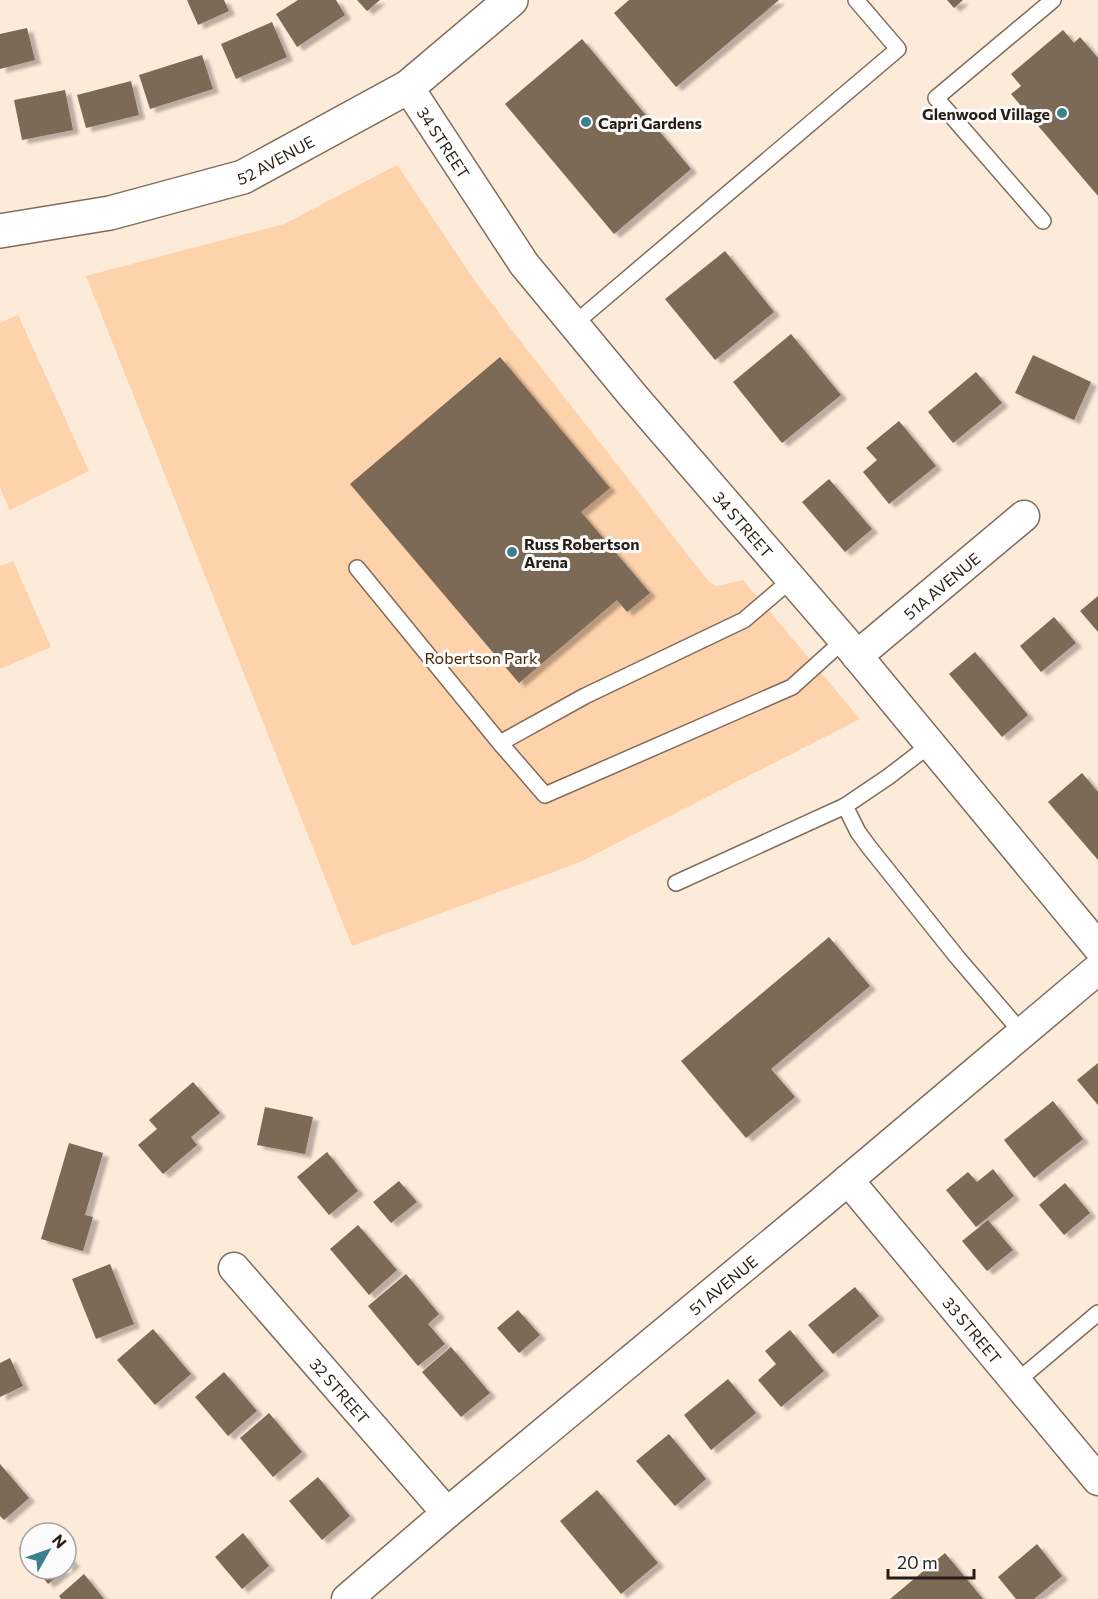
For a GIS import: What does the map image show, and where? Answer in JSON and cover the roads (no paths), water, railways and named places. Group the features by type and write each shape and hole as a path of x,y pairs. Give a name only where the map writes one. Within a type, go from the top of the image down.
{"street":[{"name":"52 AVENUE","path":"0,231 110,213 243,177 408,87 511,0"},
{"name":"34 STREET","path":"408,87 524,264 642,406 851,648 1098,947"},
{"name":"51A AVENUE","path":"851,648 1024,516"},
{"name":"51 AVENUE","path":"347,1599 1098,969"},
{"name":"33 STREET","path":"848,1180 1098,1480"},
{"name":"32 STREET","path":"234,1268 447,1513"}],"lane":[{"path":"574,324 898,49 856,0"},
{"path":"1043,221 936,98 1053,0"},
{"path":"357,568 544,795 792,687 851,648"},
{"path":"500,742 585,696 744,620 792,579"},
{"path":"676,883 845,806 931,744"},
{"path":"845,806 858,832 869,847 957,957 1022,1033"},
{"path":"1016,1382 1098,1313"}],"place":[{"name":"Glenwood Village","path":"1062,113"},
{"name":"Capri Gardens","path":"586,122"},
{"name":"Russ Robertson Arena","path":"512,552"}],"park label":[{"name":"Robertson Park","path":"481,657"}]}
